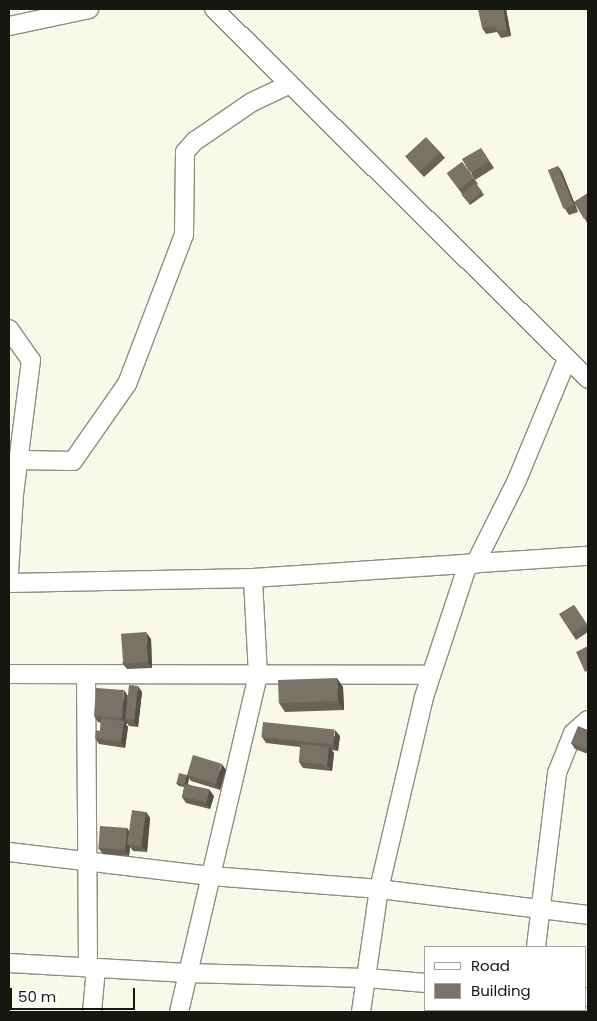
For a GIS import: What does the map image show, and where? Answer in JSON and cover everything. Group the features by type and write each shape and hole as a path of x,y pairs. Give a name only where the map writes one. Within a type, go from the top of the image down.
{"street":[{"path":"9,26 89,9"},
{"path":"214,9 588,379"},
{"path":"19,460 73,461 127,384 184,236 185,152 195,141 252,102 290,84"},
{"path":"9,329 31,360 19,460 9,573"},
{"path":"361,1012 379,889 431,675 472,564 517,480 567,359"},
{"path":"9,583 253,578 588,556"},
{"path":"179,1012 258,674 253,578"},
{"path":"9,674 431,675"},
{"path":"86,674 92,1012"},
{"path":"536,946 539,908 557,773 573,733 588,720"},
{"path":"9,852 211,876 379,889 539,908 588,916"},
{"path":"9,963 187,973 367,978 424,983"}],"building":[{"path":"478,9 503,9 507,30 497,31 496,26 482,28"},
{"path":"426,137 440,152 420,171 406,156"},
{"path":"481,148 489,162 470,173 462,159"},
{"path":"462,162 474,178 459,189 447,173"},
{"path":"558,166 574,205 564,209 548,170"},
{"path":"475,183 482,191 469,203 461,195"},
{"path":"588,193 588,216 584,219 574,202"},
{"path":"574,605 587,624 573,634 560,615"},
{"path":"146,632 148,662 123,664 121,634"},
{"path":"588,646 588,670 585,672 576,652"},
{"path":"337,678 338,701 279,703 278,680"},
{"path":"129,685 138,686 134,720 125,719"},
{"path":"96,688 124,690 122,718 94,716"},
{"path":"101,718 124,721 121,742 95,738 96,730 100,731"},
{"path":"263,722 335,730 333,744 261,737"},
{"path":"578,726 588,730 588,750 571,743"},
{"path":"301,744 329,747 327,765 299,762"},
{"path":"193,755 222,764 216,784 187,775"},
{"path":"179,773 187,775 184,785 177,783"},
{"path":"185,784 209,789 207,802 182,797"},
{"path":"132,810 146,812 141,847 127,845"},
{"path":"100,826 127,828 125,850 98,848"}]}
